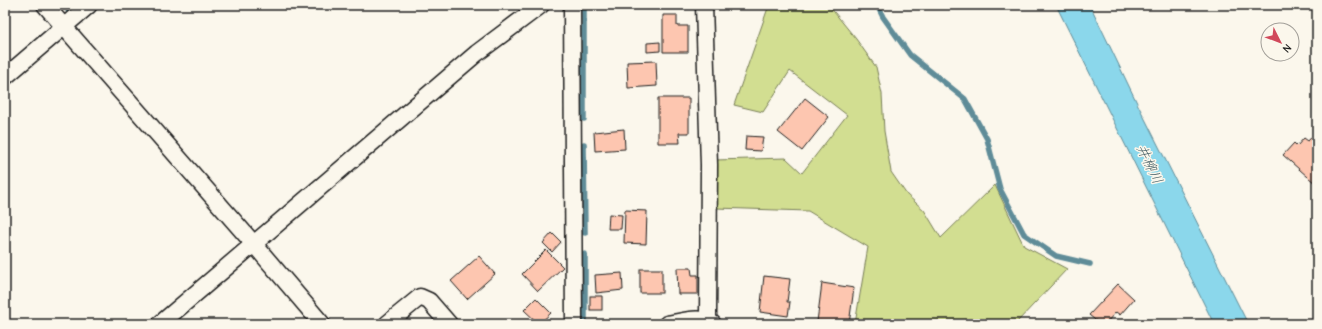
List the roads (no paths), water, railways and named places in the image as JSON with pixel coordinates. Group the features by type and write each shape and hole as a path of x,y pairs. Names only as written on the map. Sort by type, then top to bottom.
{"street":[{"path":"45,5 322,324"},
{"path":"5,77 89,5"},
{"path":"160,324 477,53 541,5"},
{"path":"572,5 574,324"},
{"path":"667,324 696,320 710,322 709,165 704,5"},
{"path":"387,324 420,297 429,301 449,324"}],"water":[{"name":"井柳川","path":"1056,5 1090,5 1138,105 1248,324 1214,324"}],"waterway":[{"path":"68,10 73,5"},
{"path":"877,5 883,17 910,55 965,99 987,139 1000,189 1024,234 1056,256 1090,264"},
{"path":"584,9 584,119"},
{"path":"584,144 585,233"},
{"path":"585,254 585,322"}]}
